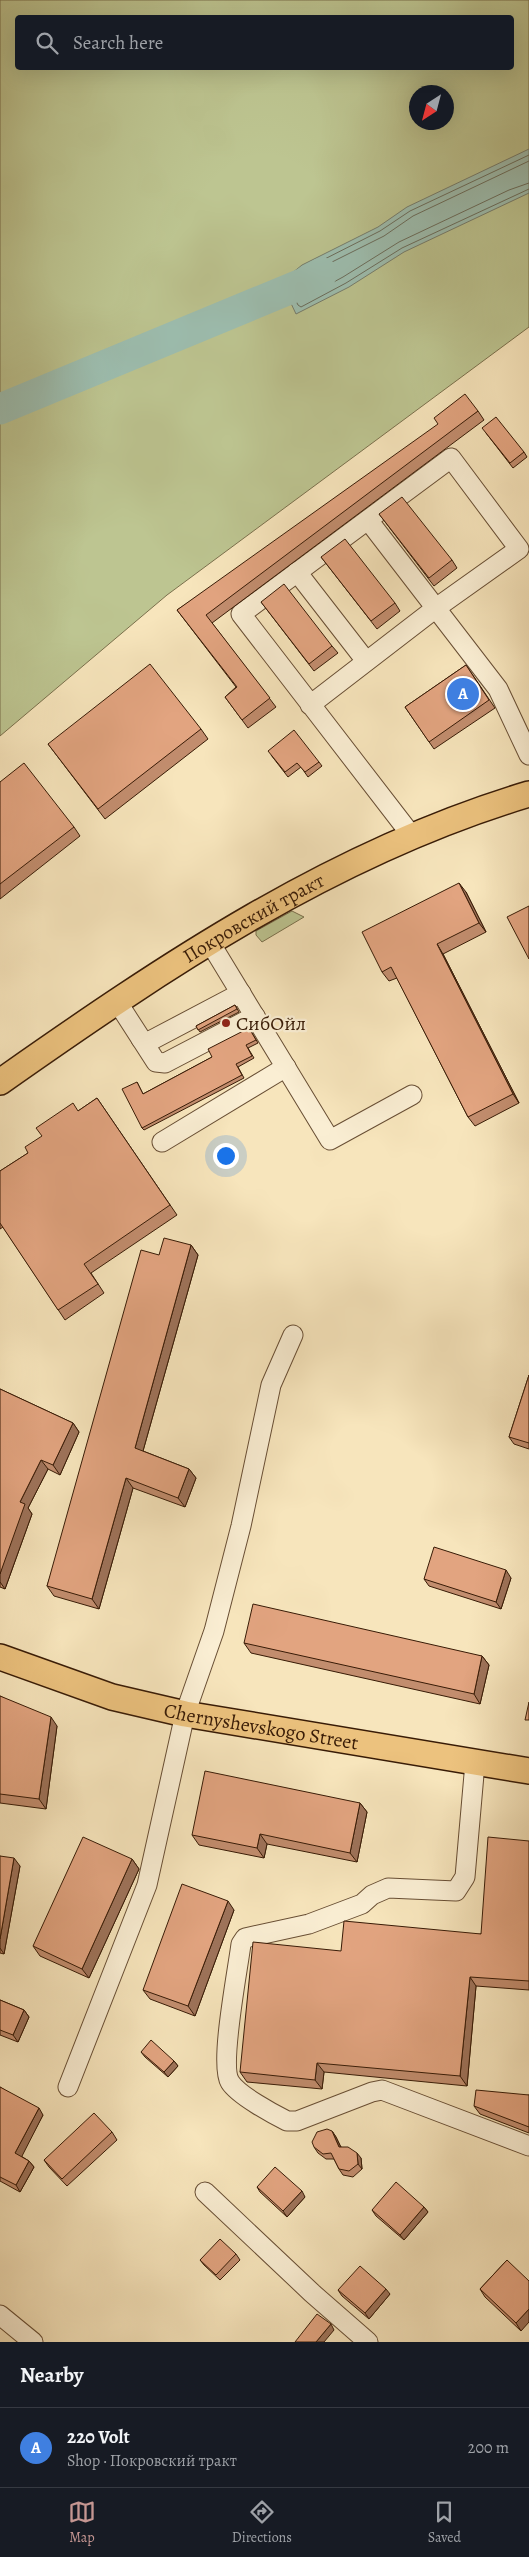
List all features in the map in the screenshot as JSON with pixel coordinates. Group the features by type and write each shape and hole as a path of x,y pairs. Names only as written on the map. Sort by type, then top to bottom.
{"main road":[{"name":"Покровский тракт","path":"0,1082 116,1000 209,941 285,897 390,845 529,794"},
{"name":"Chernyshevskogo Street","path":"0,1657 112,1697 185,1714 529,1771"}],"street":[{"path":"310,705 436,608 519,549 451,458 241,614 310,705 412,836"},
{"path":"368,520 498,689 529,756"},
{"path":"297,572 366,661"},
{"path":"209,941 330,1140 412,1095"},
{"path":"141,1039 148,1042 241,993"},
{"path":"116,1000 156,1062 165,1063 255,1016"},
{"path":"162,1142 286,1067"},
{"path":"68,2088 147,1885 185,1714 216,1622 241,1526 271,1386 293,1335"},
{"path":"475,1763 465,1878 456,1891 388,1888 372,1895 362,1904 309,1924 245,1938 241,1944 230,2018 227,2072 234,2088 288,2121 297,2121 372,2092 382,2090 529,2146"},
{"path":"205,2192 312,2293 368,2342"},
{"path":"0,2315 33,2342"}],"green space":[{"path":"0,0 529,0 529,327 167,595 0,736"},
{"path":"292,911 304,917 262,942 256,935 256,931"}],"water":[{"path":"529,149 529,193 404,252 349,287 296,314 281,282 302,265 378,227 407,207"}],"building":[{"path":"465,394 478,411 206,615 270,698 242,720 225,697 237,687 177,610 438,424 434,418"},
{"path":"496,417 524,452 510,463 482,428"},
{"path":"402,497 452,560 429,578 379,514"},
{"path":"345,539 395,603 371,621 321,557"},
{"path":"284,584 332,646 309,664 261,602"},
{"path":"150,664 201,729 98,809 48,744"},
{"path":"466,665 489,700 429,742 405,707"},
{"path":"294,730 319,762 305,772 297,763 285,772 268,751"},
{"path":"24,763 74,827 0,884 0,782"},
{"path":"459,883 479,923 437,944 513,1094 468,1117 391,967 382,972 362,932"},
{"path":"529,906 529,959 507,917"},
{"path":"235,1005 237,1009 198,1030 196,1026"},
{"path":"249,1028 256,1040 246,1045 252,1056 236,1064 242,1075 142,1128 122,1089 137,1082 143,1094 212,1057 208,1049"},
{"path":"97,1098 170,1205 84,1264 98,1284 58,1310 0,1223 0,1171 28,1153 25,1147 42,1136 36,1128 73,1103 78,1111"},
{"path":"164,1238 191,1245 135,1448 189,1469 178,1498 126,1478 92,1599 47,1586 141,1250 159,1255"},
{"path":"529,1375 529,1443 509,1437"},
{"path":"0,1389 73,1423 53,1465 41,1460 20,1502 25,1504 0,1574"},
{"path":"434,1547 506,1570 496,1602 424,1579"},
{"path":"253,1604 482,1656 474,1694 244,1643"},
{"path":"0,1696 51,1717 39,1799 0,1794"},
{"path":"529,1702 529,1720 525,1720"},
{"path":"205,1771 360,1803 350,1853 260,1834 257,1848 192,1835"},
{"path":"83,1837 132,1859 82,1969 33,1946"},
{"path":"488,1837 529,1841 529,1981 470,1977 460,2076 317,2063 315,2080 240,2072 253,1942 341,1951 344,1921 481,1934"},
{"path":"0,1856 14,1858 0,1939"},
{"path":"182,1884 228,1901 188,2006 143,1990"},
{"path":"0,2000 24,2010 13,2035 0,2030"},
{"path":"151,2040 174,2061 164,2072 141,2052"},
{"path":"0,2087 39,2108 15,2153 29,2161 16,2185 0,2177"},
{"path":"476,2090 529,2095 529,2127 474,2106"},
{"path":"94,2113 112,2132 62,2179 44,2160"},
{"path":"327,2129 332,2131 339,2147 348,2147 357,2153 358,2164 349,2171 339,2169 331,2153 323,2154 314,2147 312,2142 317,2132"},
{"path":"275,2167 302,2191 283,2211 257,2187"},
{"path":"396,2182 424,2207 400,2235 372,2210"},
{"path":"220,2239 236,2254 216,2275 200,2260"},
{"path":"507,2260 529,2281 529,2309 516,2323 480,2289"},
{"path":"360,2266 386,2289 365,2313 338,2290"},
{"path":"317,2314 331,2324 316,2342 295,2342"}],"waterway":[{"path":"0,409 304,283 322,273"}],"place":[{"name":"220 Volt","path":"463,694"},
{"name":"СибОйл","path":"226,1023"}]}
